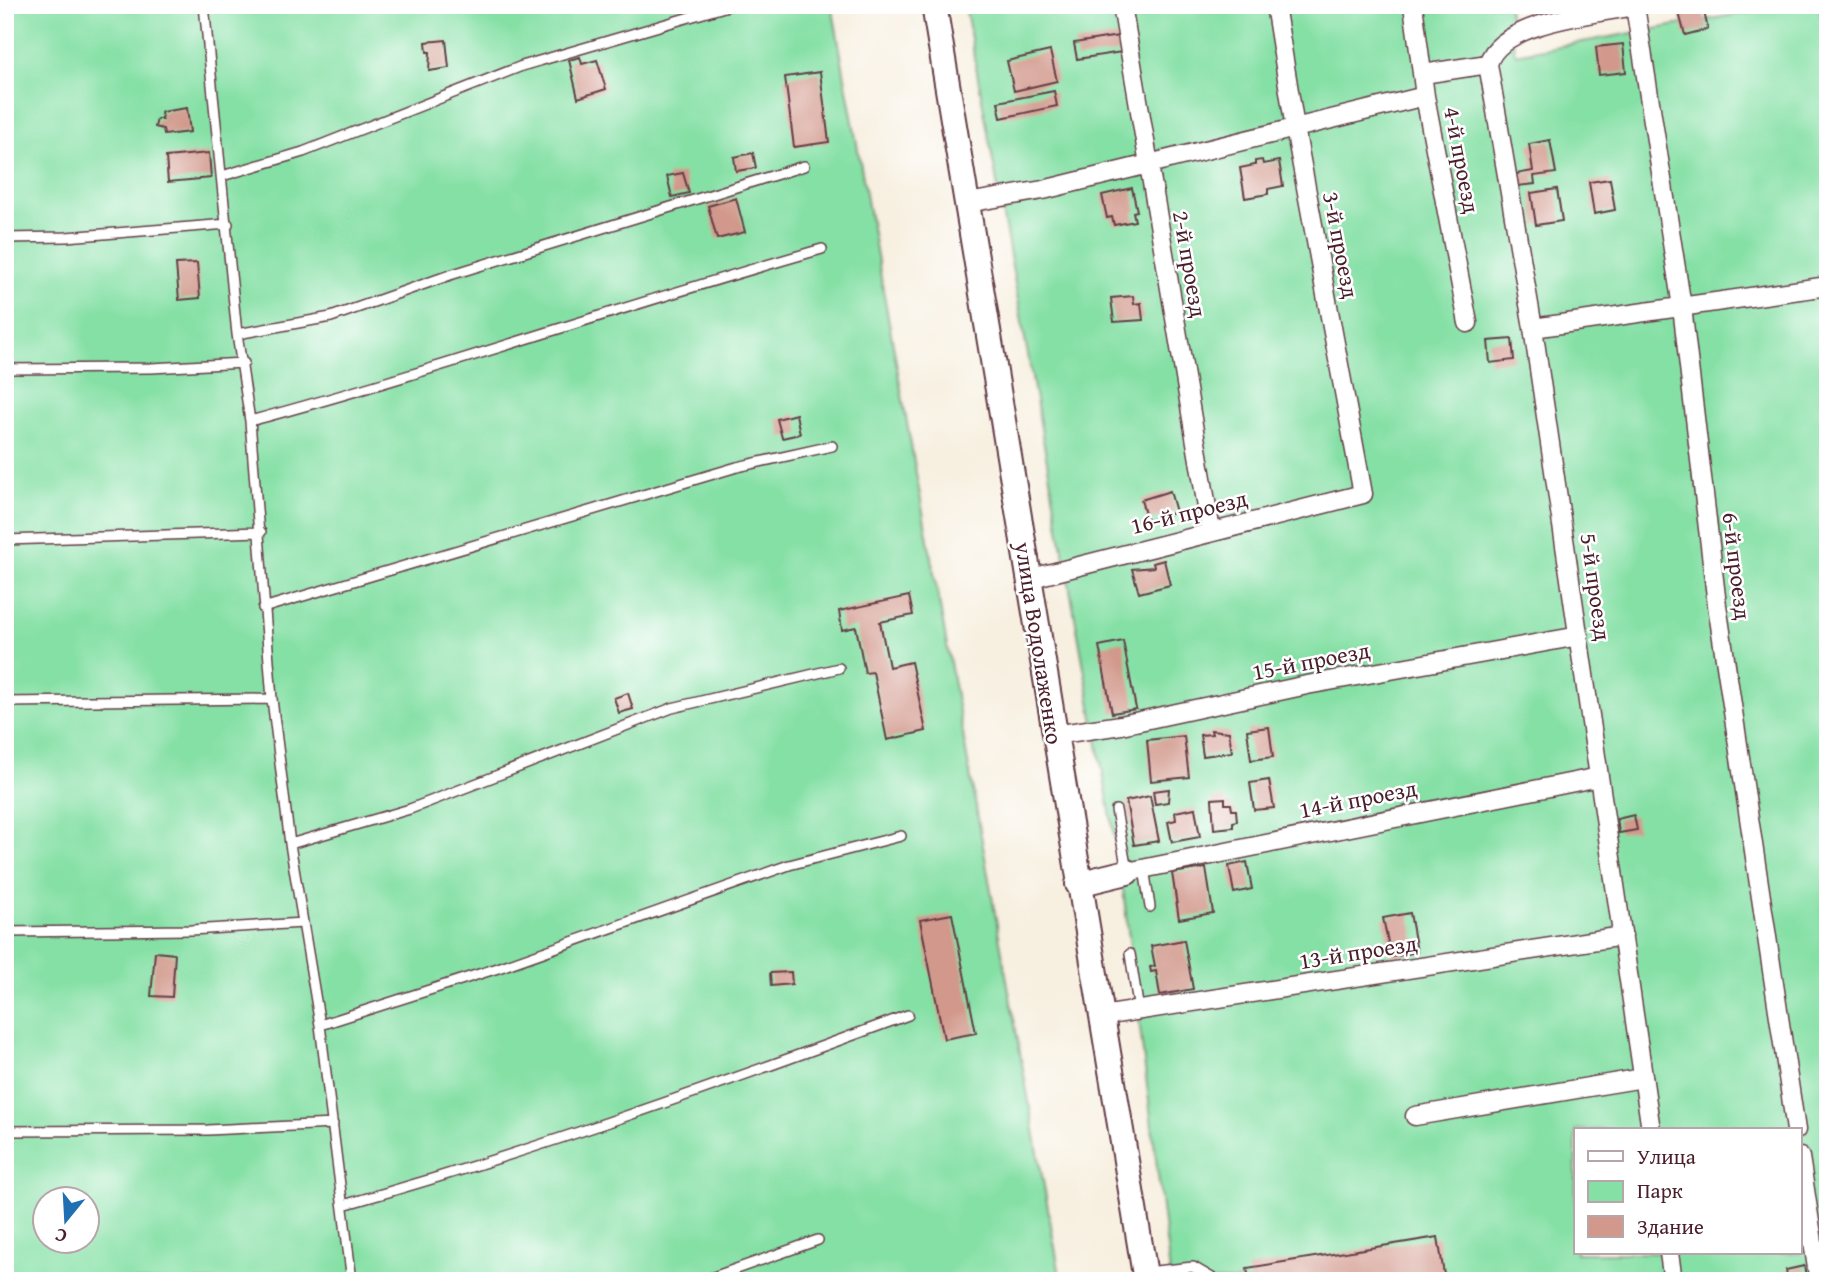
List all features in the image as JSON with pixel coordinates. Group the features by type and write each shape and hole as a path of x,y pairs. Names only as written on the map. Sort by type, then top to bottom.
{"main road":[{"name":"улица Водолаженко","path":"934,5 1145,1276"},
{"path":"1079,884 1135,869"}],"street":[{"name":"2-й проезд","path":"1122,5 1211,531"},
{"name":"3-й проезд","path":"1275,5 1295,128 1363,494"},
{"name":"4-й проезд","path":"1413,5 1425,96 1468,323"},
{"path":"1423,74 1490,59 1510,37 1538,25 1638,6"},
{"name":"6-й проезд","path":"1638,6 1682,307 1717,605 1796,1128"},
{"name":"5-й проезд","path":"1490,59 1533,328 1651,1128"},
{"path":"967,203 1043,190 1425,96"},
{"path":"1533,328 1828,286"},
{"name":"16-й проезд","path":"1028,579 1363,494"},
{"name":"15-й проезд","path":"1054,735 1121,725 1307,685 1578,636"},
{"name":"14-й проезд","path":"1135,869 1599,777"},
{"name":"13-й проезд","path":"1102,1017 1623,936"},
{"path":"1415,1116 1643,1077"},
{"path":"1801,1164 1819,1281"},
{"path":"1669,1254 1673,1281"}],"lane":[{"path":"204,5 237,334 244,363 261,532 262,608 272,699 290,844 320,1025 352,1281"},
{"path":"222,176 303,152 522,66 731,5"},
{"path":"237,334 331,317 450,275 804,166"},
{"path":"5,238 66,237 228,224"},
{"path":"250,421 455,364 661,295 822,249"},
{"path":"5,369 151,368 244,363"},
{"path":"262,608 737,467 832,446"},
{"path":"5,540 261,532"},
{"path":"290,844 410,809 672,708 839,668"},
{"path":"5,702 272,699"},
{"path":"1116,810 1150,907"},
{"path":"320,1025 498,968 789,865 901,836"},
{"path":"5,932 191,930 303,923"},
{"path":"1130,954 1139,1011"},
{"path":"343,1205 461,1172 621,1120 908,1015"},
{"path":"5,1132 208,1130 333,1124"},
{"path":"702,1281 818,1240"},
{"path":"1145,1276 1193,1267 1216,1281"}],"green space":[{"path":"5,5 832,5 1061,1281 5,1281"},
{"path":"965,5 1508,5 1515,54 1789,5 1818,5 1828,37 1828,1281 1171,1281 1121,873"}],"building":[{"path":"1703,8 1708,29 1685,35 1679,13"},
{"path":"1119,36 1122,52 1077,59 1074,43"},
{"path":"446,40 449,68 429,71 430,52 427,52 426,42"},
{"path":"1623,44 1626,72 1599,75 1596,47"},
{"path":"1050,51 1057,81 1014,91 1007,61"},
{"path":"580,57 582,64 597,60 606,89 578,98 569,60"},
{"path":"820,72 829,142 794,147 785,77"},
{"path":"1054,91 1057,106 1001,118 998,102"},
{"path":"187,108 190,132 164,135 163,129 155,127 157,119 162,119 161,112"},
{"path":"1550,140 1556,173 1534,176 1535,184 1518,186 1516,174 1533,171 1529,144"},
{"path":"209,153 211,178 168,182 166,157"},
{"path":"753,153 756,168 736,171 734,157"},
{"path":"1262,160 1263,164 1279,161 1283,186 1268,189 1268,194 1245,198 1240,168 1255,165 1255,161"},
{"path":"683,173 689,193 672,197 667,176"},
{"path":"1610,179 1615,210 1594,214 1589,182"},
{"path":"1132,188 1137,211 1133,212 1135,221 1114,225 1112,217 1107,218 1102,195"},
{"path":"1557,189 1562,221 1536,225 1531,193"},
{"path":"736,198 745,232 717,239 708,206"},
{"path":"197,263 200,298 179,300 176,264"},
{"path":"1133,296 1134,304 1141,303 1143,320 1114,322 1111,298"},
{"path":"1512,339 1514,360 1490,363 1488,341"},
{"path":"796,414 800,434 782,438 777,419"},
{"path":"1170,491 1176,512 1147,521 1141,500"},
{"path":"1164,560 1170,585 1139,593 1132,569 1154,567 1153,563"},
{"path":"909,596 913,615 880,622 889,667 911,662 926,731 887,740 873,672 865,673 856,627 842,630 839,611"},
{"path":"1123,641 1136,709 1112,713 1099,646"},
{"path":"628,693 633,709 619,713 614,698"},
{"path":"1269,727 1273,757 1251,760 1247,730"},
{"path":"1211,730 1229,732 1232,752 1203,756 1200,735 1212,734"},
{"path":"1184,736 1189,777 1151,781 1147,740"},
{"path":"1269,780 1274,808 1254,810 1250,783"},
{"path":"1169,789 1168,802 1155,804 1153,791"},
{"path":"1150,796 1159,841 1134,845 1126,801"},
{"path":"1225,798 1225,804 1231,804 1232,810 1236,810 1237,821 1233,822 1233,827 1214,829 1212,799"},
{"path":"1195,808 1200,837 1172,842 1168,822 1176,820 1175,812"},
{"path":"1634,815 1637,830 1619,833 1617,819"},
{"path":"1247,862 1252,889 1234,893 1229,866"},
{"path":"1206,868 1213,913 1179,919 1172,873"},
{"path":"1410,913 1417,952 1391,957 1383,918"},
{"path":"952,914 976,1033 944,1039 920,920"},
{"path":"1184,940 1193,989 1160,995 1156,971 1151,972 1150,967 1155,966 1151,946"},
{"path":"155,952 175,954 172,997 151,996"},
{"path":"791,972 792,984 771,986 770,973"},
{"path":"1438,1237 1445,1281 1249,1281 1247,1268"},
{"path":"1804,1266 1807,1281 1788,1281 1786,1270"}]}
